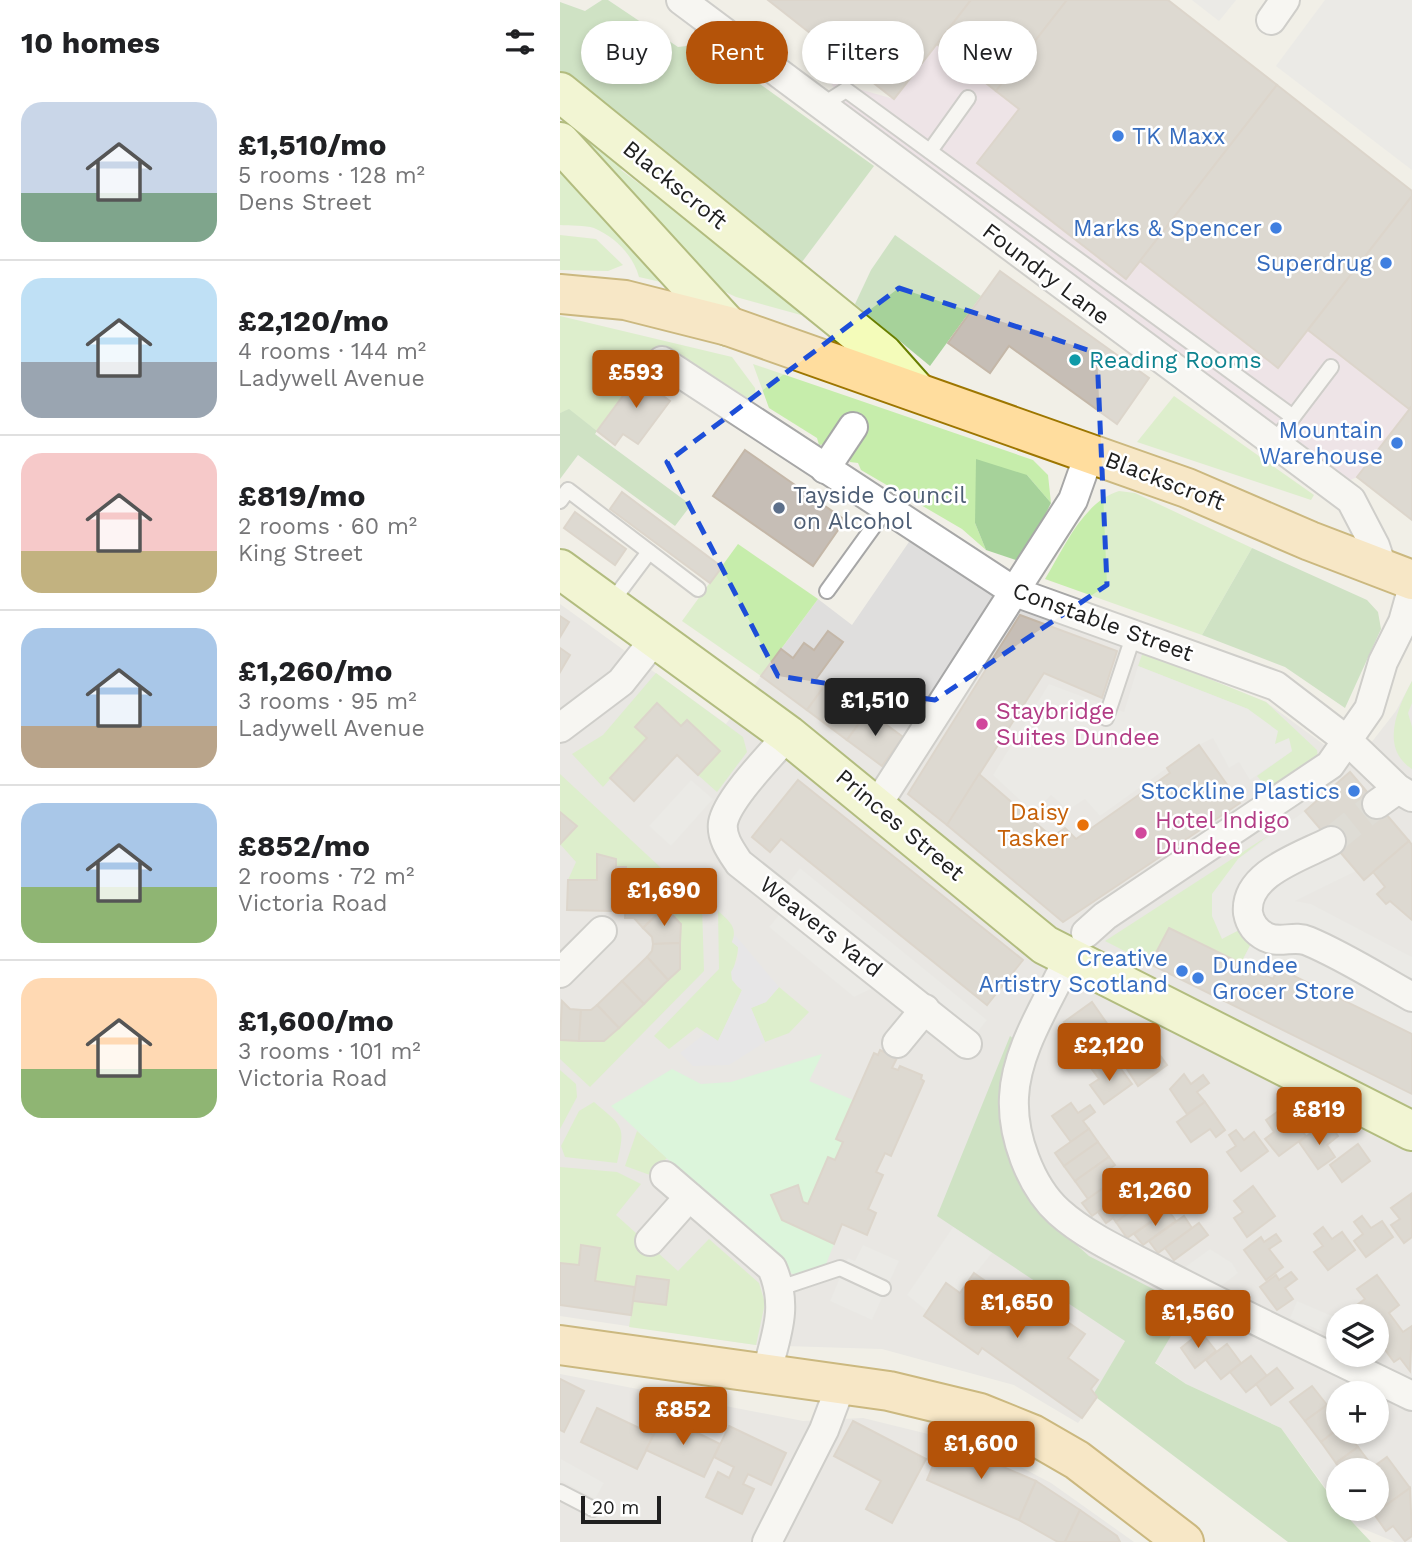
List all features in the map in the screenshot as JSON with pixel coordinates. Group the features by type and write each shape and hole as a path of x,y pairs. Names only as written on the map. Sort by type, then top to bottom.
{"main road":[{"path":"560,294 625,300 728,326"},
{"name":"Blackscroft","path":"728,326 1187,488 1402,580"},
{"path":"560,1345 939,1401 1003,1422 1077,1460 1149,1530 1184,1542"}],"street":[{"name":"Foundry Lane","path":"686,2 820,106 1350,500 1375,546 1402,580"},
{"name":"Blackscroft","path":"560,92 883,354 915,390"},
{"name":"Blackscroft","path":"560,142 728,326"},
{"name":"Constable Street","path":"662,361 1016,592 1276,686 1349,743 1396,797"},
{"path":"825,468 853,426"},
{"path":"877,805 1073,500 1090,452"},
{"name":"Princes Street","path":"560,569 788,735 877,805 1028,932 1077,946 1412,1131"},
{"path":"1402,580 1403,622 1383,662 1369,709 1349,743 1330,765 1314,777 1105,916 1077,946 1021,1060 1014,1096 1018,1136 1034,1178 1058,1212 1097,1239 1200,1293 1404,1392"},
{"path":"560,728 621,682 655,639"},
{"name":"Weavers Yard","path":"788,735 729,808 723,824 726,843 739,863 967,1044"},
{"path":"1331,841 1266,875 1253,887 1247,902 1249,920 1257,932 1268,938 1305,939 1412,997"},
{"path":"565,959 602,932"},
{"path":"897,1043 925,1009"},
{"path":"665,1176 772,1268 780,1288 782,1311 766,1375"},
{"path":"650,1241 689,1198"},
{"path":"767,1542 824,1430 841,1385"}],"lane":[{"path":"820,106 846,90 1293,417"},
{"path":"930,151 968,98"},
{"path":"950,203 968,179"},
{"path":"1274,442 1331,367"},
{"path":"564,496 649,552 698,589"},
{"path":"827,591 887,508"},
{"path":"609,605 649,552"},
{"path":"1106,718 1134,634"},
{"path":"780,1288 840,1268 883,1288"},
{"path":"560,1492 593,1509"}],"highlighted area":[{"path":"899,288 1097,353 1107,585 935,700 778,676 667,462"}],"shaded area":[{"path":"1192,0 1236,0 1219,21"},
{"path":"1325,0 1412,0 1412,170 1276,66"},
{"path":"937,44 938,84 987,84 1019,109 978,163 1125,279 1140,261 1277,368 1308,330 1409,409 1357,477 1346,482 845,109 832,84 841,84 894,99 906,84 924,84 924,61"},
{"path":"911,539 1005,597 1266,702 1353,766 1396,711 1412,681 1412,1542 1395,1542 1350,1521 1389,1521 1389,1458 1326,1458 1326,1489 1281,1428 1186,1384 1125,1341 1094,1395 1097,1397 1078,1423 1014,1385 882,1349 756,1345 560,1316 560,604 726,724 818,599 852,625"},
{"path":"1138,666 1248,709 1278,731 1275,744 1289,738 1292,751 1250,780 1239,762 1229,768 1213,738 1199,745 1100,816 1085,799 1068,810 1051,795 1034,813 993,775 1049,684 1124,712"},
{"path":"691,780 713,799 671,846 649,826"},
{"path":"1305,811 1356,871 1295,901 1311,904 1412,957 1412,1034 1278,968 1273,979 1241,963 1251,944 1239,930 1222,939 1212,916 1212,894 1238,859"},
{"path":"800,868 987,1020 973,1038 786,886"},
{"path":"783,910 877,986 854,997 769,927"},
{"path":"735,935 779,987 766,1002 751,1008 765,1042 729,1065 693,1066 680,1053 706,1033 718,1041 742,990 732,980 731,972 738,960 738,947 732,942"},
{"path":"953,1227 992,1253 960,1293 946,1284 927,1311 907,1295"},
{"path":"863,1245 899,1261 872,1320 830,1301 848,1258 855,1261"},
{"path":"1210,1249 1232,1263 1238,1273 1220,1287 1181,1270"},
{"path":"1297,1301 1326,1313 1326,1333 1290,1318"},
{"path":"560,1374 803,1421 863,1418 928,1434 1004,1458 1051,1483 1134,1542 560,1542"},
{"path":"561,1459 604,1483 595,1499 560,1480"}],"green space":[{"path":"602,0 608,0 639,21 581,21 581,84 672,84 672,43 678,47 686,46 686,84 760,84 874,166 802,262 560,73 560,2 585,11"},
{"path":"579,130 624,166 621,170 806,310 801,315 736,297 717,288 575,135"},
{"path":"560,156 674,285 639,277 628,254 602,232 590,227 560,225"},
{"path":"560,235 596,239 623,265 608,271 560,270"},
{"path":"895,235 981,296 930,366 855,304 871,270"},
{"path":"560,316 732,357 755,388 756,396 747,408 665,355 653,372 644,366 597,431 569,410 560,413"},
{"path":"753,364 1033,460 1048,475 1051,503 1027,475 975,523 986,550 962,529 861,470 858,463 850,462 851,450 827,444 819,445 817,438 769,408"},
{"path":"1174,396 1314,495 1311,500 1137,442"},
{"path":"569,409 597,431 595,434 691,505 675,526 578,455 560,479 560,413"},
{"path":"976,459 1027,475 1051,503 1022,562 986,550 975,523"},
{"path":"1119,491 1135,493 1252,548 1202,635 1045,579 1067,540 1085,516 1095,505"},
{"path":"738,544 818,599 761,676 682,621"},
{"path":"1252,548 1367,600 1378,612 1381,629 1345,708 1285,667 1202,635"},
{"path":"1143,652 1266,702 1317,750 1318,758 1271,792 1257,776 1292,751 1274,745 1248,709 1138,666"},
{"path":"656,673 743,737 747,752 717,792 698,775 719,751 687,720 681,726 657,703 635,727 647,738 603,787 572,754 603,735"},
{"path":"1412,681 1412,703 1408,713 1412,727 1412,769 1396,750 1394,727 1401,703"},
{"path":"560,774 702,906 704,971 590,1087 560,1059 560,1040 605,1041 680,969 681,924 648,890 626,889 626,868 616,867 615,859 598,854 597,880 568,880 576,862 560,844 577,826 560,812"},
{"path":"1269,835 1238,859 1222,938 1239,930 1251,944 1241,963 1170,928 1150,964 1105,941"},
{"path":"718,911 733,928 732,942 738,947 733,976 742,990 718,1041 697,1027 669,1049 654,1036 719,969"},
{"path":"779,987 809,1012 789,1033 765,1042 751,1008 766,1002"},
{"path":"1010,1036 1018,1042 1006,1072 1060,1230 1089,1256 1188,1307 1155,1363 1186,1384 1281,1428 1326,1490 1326,1521 1351,1521 1371,1542 1288,1542 1093,1395 1125,1341 937,1216"},
{"path":"822,1054 809,1081 853,1100 836,1139 843,1142 835,1160 828,1157 808,1204 803,1202 797,1185 771,1195 782,1220 834,1244 826,1264 795,1275 787,1271 611,1106 672,1069 701,1084 731,1082"},
{"path":"560,1070 576,1084 577,1097 560,1129"},
{"path":"594,1102 620,1128 621,1141 617,1163 565,1157 561,1146 579,1111"},
{"path":"637,1131 667,1158 650,1175 625,1166"},
{"path":"560,1167 617,1172 641,1184 616,1215 678,1271 709,1239 759,1283 765,1303 756,1345 629,1327 633,1301 665,1305 668,1280 637,1276 635,1287 595,1281 599,1248 581,1246 579,1265 560,1263"}],"building":[{"path":"768,0 971,0 955,21 938,21 938,42 924,60 924,21 802,21 802,27"},
{"path":"971,0 1067,0 1037,38 1037,21 955,21"},
{"name":"TK Maxx","path":"1067,0 1168,0 1277,85 1126,279 977,163 1019,109 996,91 1001,84 1037,84 1037,38"},
{"path":"875,84 906,84 894,99"},
{"path":"987,84 1001,84 996,91"},
{"name":"Marks & Spencer","path":"1277,85 1412,191 1412,196 1278,368 1140,261"},
{"name":"Superdrug","path":"1412,196 1412,406 1409,409 1308,330"},
{"name":"Reading Rooms","path":"1000,271 1149,378 1117,424 1009,346 990,373 948,343"},
{"path":"645,366 663,379 655,390 670,401 638,444 623,434 615,445 597,431"},
{"name":"Mountain Warehouse","path":"1412,406 1412,520 1357,477"},
{"name":"Tayside Council on Alcohol","path":"745,450 845,520 813,566 713,496"},
{"path":"622,492 722,567 710,583 610,509"},
{"path":"575,512 626,549 615,565 564,528"},
{"name":"Staybridge Suites Dundee","path":"1020,615 1117,651 1102,698 1044,673 947,825 908,794"},
{"path":"560,616 569,622 560,637"},
{"path":"828,631 843,642 816,679 825,685 807,710 761,676 781,649 793,658 804,643 814,650"},
{"path":"560,648 570,655 560,672"},
{"path":"825,685 837,695 840,691 854,701 851,705 865,715 847,740 807,710"},
{"path":"657,703 681,726 687,720 720,751 698,775 677,755 634,801 610,778 647,738 635,727"},
{"path":"868,711 903,737 882,766 847,740"},
{"name":"Hotel Indigo Dundee","path":"1199,745 1240,803 1063,922 947,825 979,774 1052,837 1065,828 1076,839 1170,773 1167,768"},
{"path":"1350,772 1409,841 1364,880 1305,811"},
{"path":"798,780 1023,960 987,1005 781,839 770,852 752,837"},
{"path":"560,812 577,826 560,844"},
{"path":"1409,841 1412,845 1412,920 1390,901 1386,904 1377,894 1385,887 1373,872"},
{"path":"597,854 616,859 616,867 626,867 625,900 611,899 611,911 567,910 568,880 597,880"},
{"path":"626,889 648,890 665,907 643,928 634,918 625,918"},
{"path":"665,907 681,924 680,943 653,944 652,937 643,928"},
{"path":"1169,928 1273,979 1278,968 1412,1034 1412,1094 1150,964"},
{"path":"680,943 680,969 668,980 647,957 653,944"},
{"path":"647,957 668,980 644,1004 622,981"},
{"path":"622,981 644,1004 619,1028 597,1005"},
{"path":"562,1001 570,1009 581,1010 579,1041 560,1040"},
{"path":"1092,1002 1113,1032 1096,1044 1088,1032 1076,1041 1064,1022"},
{"path":"597,1005 619,1028 604,1041 579,1041 581,1010 591,1010"},
{"path":"1148,1039 1167,1065 1138,1086 1127,1069 1136,1063 1129,1052"},
{"path":"880,1050 897,1058 892,1068 898,1070 900,1066 922,1075 921,1079 924,1081 891,1156 885,1153 876,1172 883,1175 868,1209 876,1213 867,1235 842,1224 834,1244 782,1220 771,1195 798,1185 803,1202 808,1204 828,1157 835,1160 843,1142 836,1139 874,1053 878,1055"},
{"path":"1099,1063 1107,1073 1118,1065 1132,1084 1104,1104 1090,1085 1099,1079 1091,1068"},
{"path":"1184,1074 1191,1084 1203,1075 1209,1083 1197,1092 1205,1102 1187,1114 1170,1089"},
{"path":"1205,1102 1225,1130 1216,1137 1210,1129 1191,1142 1177,1122"},
{"path":"1071,1103 1078,1113 1090,1105 1095,1112 1083,1121 1089,1129 1071,1142 1052,1116"},
{"path":"1284,1107 1306,1136 1279,1156 1265,1139 1274,1132 1266,1120"},
{"path":"1332,1127 1338,1136 1327,1145 1335,1157 1318,1169 1299,1142 1316,1129 1320,1136"},
{"path":"1089,1129 1098,1142 1064,1166 1055,1153"},
{"path":"1236,1130 1244,1140 1254,1132 1268,1151 1241,1171 1227,1152 1236,1146 1229,1135"},
{"path":"1098,1142 1109,1157 1075,1181 1064,1166"},
{"path":"1358,1144 1370,1161 1342,1182 1330,1165"},
{"path":"1109,1157 1115,1165 1109,1169 1116,1179 1088,1199 1075,1181"},
{"path":"1116,1179 1126,1192 1092,1216 1082,1203"},
{"path":"1253,1186 1275,1216 1247,1237 1234,1218 1243,1212 1234,1201"},
{"path":"1133,1187 1144,1202 1116,1222 1113,1218 1106,1223 1098,1212"},
{"path":"1411,1194 1412,1237 1404,1243 1391,1225 1400,1219 1391,1208"},
{"path":"1144,1202 1147,1207 1154,1202 1162,1214 1127,1238 1116,1222"},
{"path":"1168,1210 1176,1221 1143,1245 1134,1234"},
{"path":"1184,1216 1192,1228 1158,1253 1149,1241"},
{"path":"1362,1216 1371,1228 1382,1221 1393,1237 1366,1257 1354,1241 1363,1234 1354,1222"},
{"path":"1199,1223 1208,1235 1174,1260 1165,1248"},
{"path":"1323,1227 1332,1239 1342,1232 1355,1250 1328,1270 1314,1252 1323,1246 1314,1234"},
{"path":"1276,1234 1281,1241 1269,1249 1283,1267 1266,1280 1244,1250 1261,1237 1264,1242"},
{"path":"581,1245 600,1248 595,1281 635,1287 631,1315 560,1305 560,1263 579,1265"},
{"path":"1291,1272 1297,1279 1285,1288 1293,1299 1277,1310 1260,1287 1276,1275 1279,1280"},
{"path":"974,1273 1031,1313 1034,1308 1051,1320 1056,1314 1085,1334 1068,1358 1098,1380 1091,1389 1097,1397 1082,1418 982,1348 978,1354 924,1316 946,1283 960,1293"},
{"path":"1377,1275 1399,1305 1389,1313 1389,1304 1358,1304 1365,1299 1357,1289"},
{"path":"637,1276 669,1280 666,1305 633,1301"},
{"path":"1389,1313 1403,1332 1412,1326 1410,1371 1400,1358 1394,1362 1389,1355"},
{"path":"1201,1332 1216,1351 1195,1368 1181,1348"},
{"path":"1227,1344 1241,1363 1221,1379 1206,1360"},
{"path":"1251,1356 1267,1376 1246,1392 1230,1372"},
{"path":"1277,1368 1293,1388 1271,1405 1256,1384"},
{"path":"560,1379 584,1391 564,1432 560,1430"},
{"path":"1312,1386 1326,1406 1305,1421 1290,1402"},
{"path":"1326,1406 1326,1438 1321,1442 1305,1421"},
{"path":"597,1408 654,1435 637,1469 581,1442"},
{"path":"663,1416 720,1444 704,1477 646,1450"},
{"path":"853,1421 926,1459 892,1523 866,1509 881,1481 834,1456"},
{"path":"729,1426 786,1453 771,1485 748,1474 743,1484 754,1489 742,1514 706,1497 718,1472 729,1478 734,1467 714,1457"},
{"path":"1326,1438 1326,1444 1356,1444 1358,1447 1343,1458 1332,1458 1321,1442"},
{"path":"943,1441 1036,1481 1019,1520 927,1480"},
{"path":"1358,1447 1366,1458 1343,1458"},
{"path":"1389,1460 1410,1488 1389,1503"},
{"path":"1036,1481 1080,1510 1065,1542 1058,1542 1019,1520"},
{"path":"1410,1488 1412,1536 1405,1541 1393,1526 1386,1531 1379,1521 1389,1521 1389,1503"},
{"path":"1080,1510 1117,1536 1120,1542 1065,1542"}],"tunnel":[{"path":"1331,841 1377,804"}],"place":[{"name":"TK Maxx","path":"1118,136"},
{"name":"Marks & Spencer","path":"1276,228"},
{"name":"Superdrug","path":"1386,263"},
{"name":"Reading Rooms","path":"1075,360"},
{"name":"Mountain Warehouse","path":"1397,443"},
{"name":"Tayside Council on Alcohol","path":"779,508"},
{"name":"Staybridge Suites Dundee","path":"982,724"},
{"name":"Stockline Plastics","path":"1354,791"},
{"name":"Daisy Tasker","path":"1083,825"},
{"name":"Hotel Indigo Dundee","path":"1141,833"},
{"name":"Creative Artistry Scotland","path":"1182,971"},
{"name":"Dundee Grocer Store","path":"1198,978"}]}
